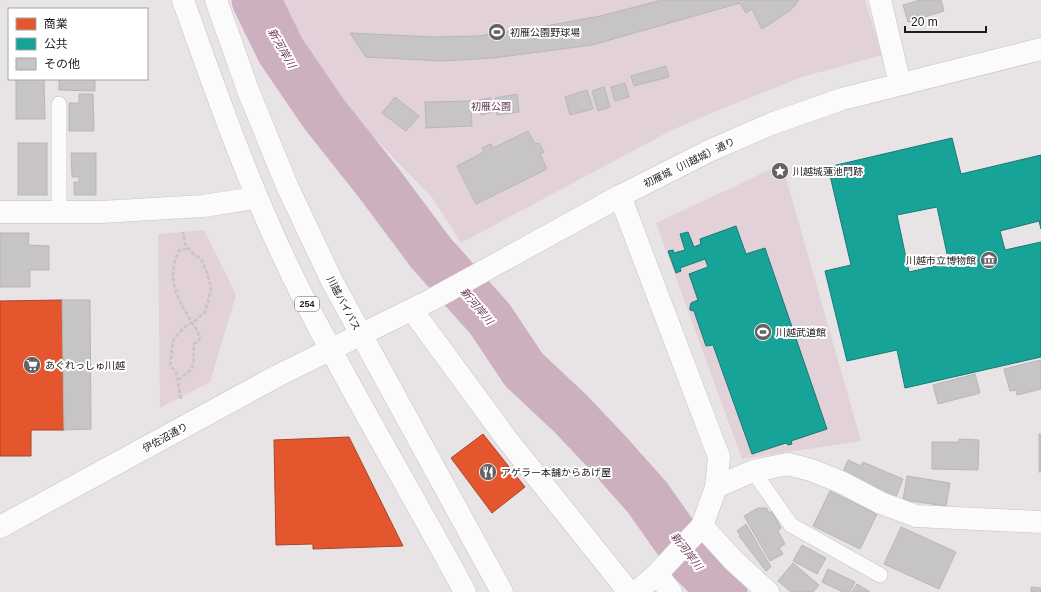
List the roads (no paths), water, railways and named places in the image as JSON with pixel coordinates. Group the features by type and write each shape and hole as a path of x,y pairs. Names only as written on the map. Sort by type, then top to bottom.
{"main road":[{"name":"254","path":"183,0 220,104 256,198 302,296 358,402 465,592"},
{"name":"川越バイパス","path":"216,0 250,93 288,188 332,280 360,334 502,592"},
{"path":"880,0 900,84"},
{"name":"初雁城（川越城）通り","path":"360,334 431,300 620,196 709,151 771,124 842,99 1041,48"},
{"path":"620,196 719,457 716,487 702,526 657,574 636,592"},
{"path":"0,212 101,212 203,206 256,198"},
{"path":"412,310 506,438 629,592"},
{"name":"伊佐沼通り","path":"0,527 277,376 360,334"},
{"path":"716,487 753,471 788,464 811,470 841,482 881,502 916,516 1041,522"},
{"path":"702,526 734,561 768,592"},
{"path":"657,574 671,592"}],"lane":[{"path":"59,104 59,212"},
{"path":"753,471 790,525 880,575"}],"waterway":[{"name":"新河岸川","path":"256,0 281,51 324,114 378,182 431,253 490,319 524,370 570,413 606,451 647,497 693,562 723,592"}],"place":[{"name":"初雁公園野球場","path":"497,32"},
{"name":"川越城蓮池門跡","path":"780,171"},
{"name":"川越市立博物館","path":"989,260"},
{"name":"川越武道館","path":"763,332"},
{"name":"あぐれっしゅ川越","path":"32,365"},
{"name":"アゲラー本舗からあげ屋","path":"488,472"}],"park label":[{"name":"初雁公園","path":"491,106"}]}
